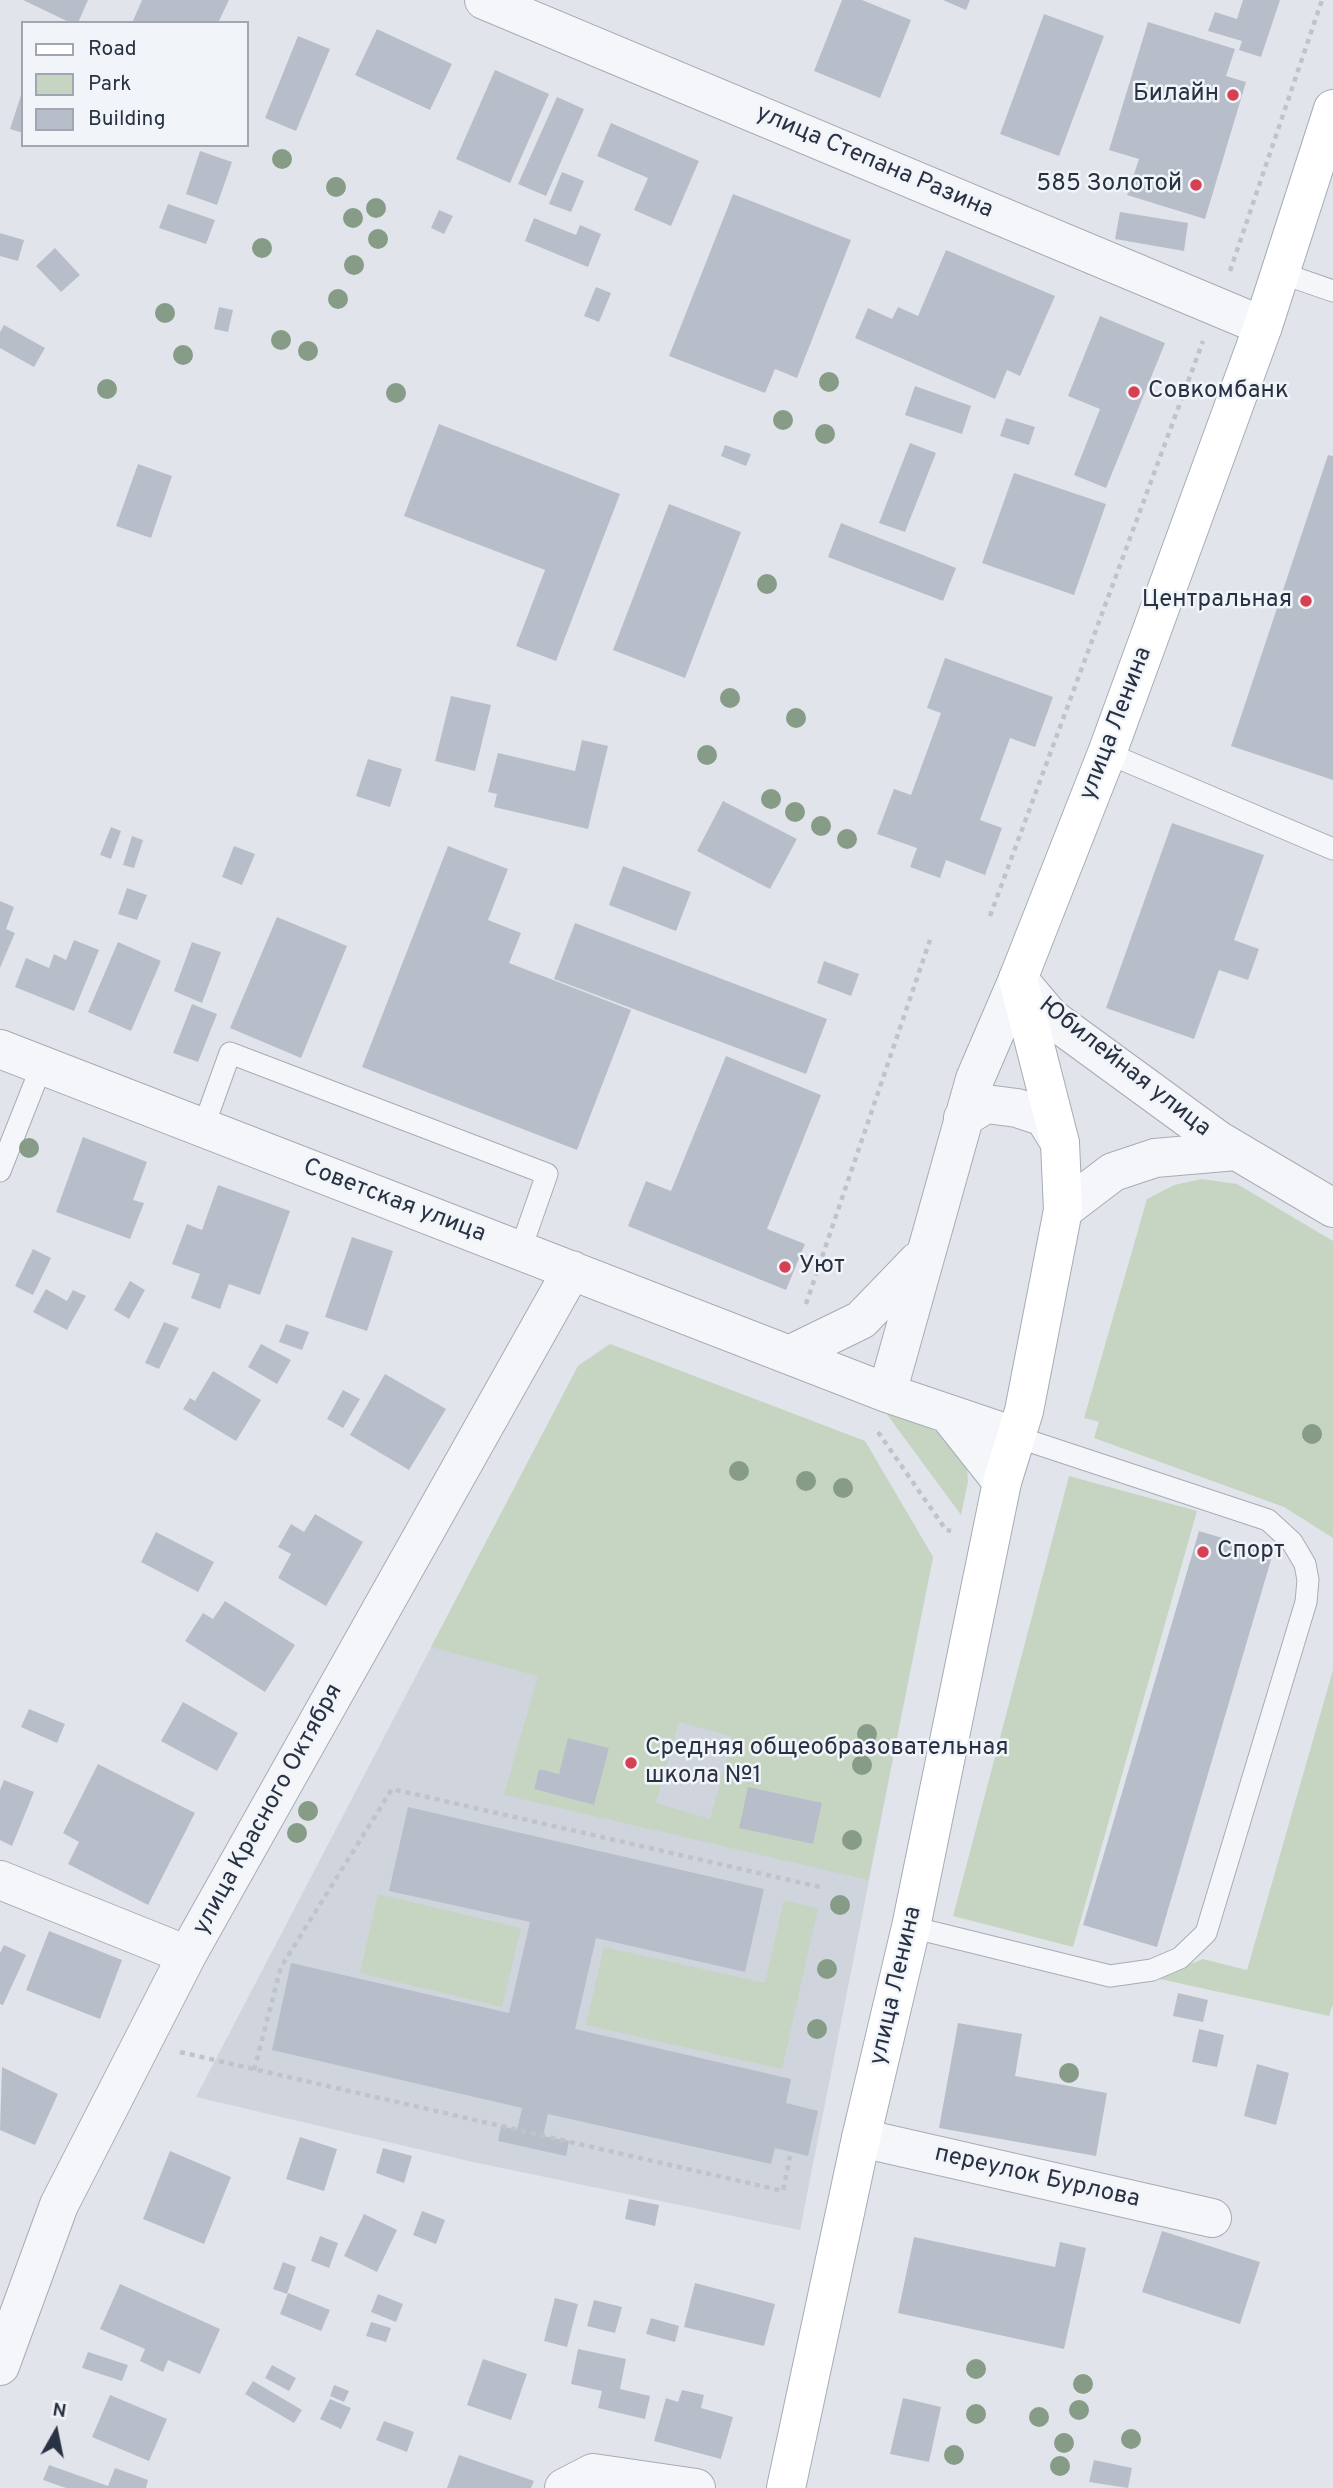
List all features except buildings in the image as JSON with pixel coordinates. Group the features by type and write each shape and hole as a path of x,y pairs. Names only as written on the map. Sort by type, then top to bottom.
{"main road":[{"name":"улица Ленина","path":"786,2488 861,2138 911,1927 989,1541 1002,1482 1017,1437 1063,1210 1060,1143 1018,979 1107,753 1263,326 1333,109"}],"street":[{"name":"улица Степана Разина","path":"484,0 1263,326"},
{"path":"879,1407 963,1118 980,1066 1018,979"},
{"name":"Юбилейная улица","path":"1018,979 1051,1018 1236,1151 1333,1208"},
{"name":"Советская улица","path":"0,1049 789,1355 879,1407 949,1415 1017,1437"},
{"path":"963,1118 986,1104 1017,1108 1044,1117 1060,1143"},
{"name":"Юбилейная улица","path":"1063,1210 1113,1172 1155,1158 1236,1151"},
{"path":"789,1355 861,1320 923,1256"},
{"name":"улица Красного Октября","path":"2,2350 59,2206 187,1955 572,1270"},
{"path":"949,1415 1002,1482"},
{"path":"0,1880 187,1955"},
{"name":"переулок Бурлова","path":"861,2138 1212,2218"},
{"path":"564,2488 593,2473 696,2488"}],"lane":[{"path":"1281,273 1333,291"},
{"path":"1107,753 1333,849"},
{"path":"202,1128 230,1053 547,1174 520,1251"},
{"path":"0,1171 42,1066"},
{"path":"911,1927 1110,1976 1152,1970 1180,1958 1206,1933 1306,1602 1308,1580 1305,1564 1292,1542 1268,1520 1017,1437"}],"path":[{"path":"990,916 1216,307 1322,0"},
{"path":"789,1355 930,940"},
{"path":"879,1407 946,1530 989,1541"},
{"path":"254,2070 281,1967 392,1789 824,1888"},
{"path":"142,2043 783,2191 790,2156"}],"shaded area":[{"name":"Средняя общеобразовательная школа №1","path":"610,1344 865,1441 933,1557 800,2230 473,2162 196,2097 578,1366"}],"green space":[{"path":"1202,1179 1237,1184 1333,1241 1333,1538 1284,1507 1094,1438 1099,1422 1084,1418 1147,1199 1174,1185"},
{"path":"610,1344 865,1441 933,1557 868,1880 504,1795 538,1676 431,1647 578,1366","holes":["679,1722 733,1737 710,1819 656,1803","568,1738 609,1749 594,1805 534,1789 539,1769 559,1774","822,1804 812,1844 739,1827"]},
{"path":"880,1405 946,1436 967,1463 968,1482 961,1515"},
{"path":"1069,1476 1197,1511 1073,1947 953,1916"},
{"path":"1333,1670 1333,2004 1329,2016 1155,1978 1203,1959 1247,1970"},
{"path":"378,1894 521,1928 502,2007 360,1973"},
{"path":"784,1900 818,1908 782,2069 586,2025 604,1947 765,1983"}],"place":[{"name":"Билайн","path":"1233,95"},
{"name":"585 Золотой","path":"1196,185"},
{"name":"Совкомбанк","path":"1134,392"},
{"name":"Центральная","path":"1306,601"},
{"name":"Уют","path":"785,1267"},
{"name":"Спорт","path":"1203,1552"},
{"name":"Средняя общеобразовательная школа №1","path":"631,1763"}]}
